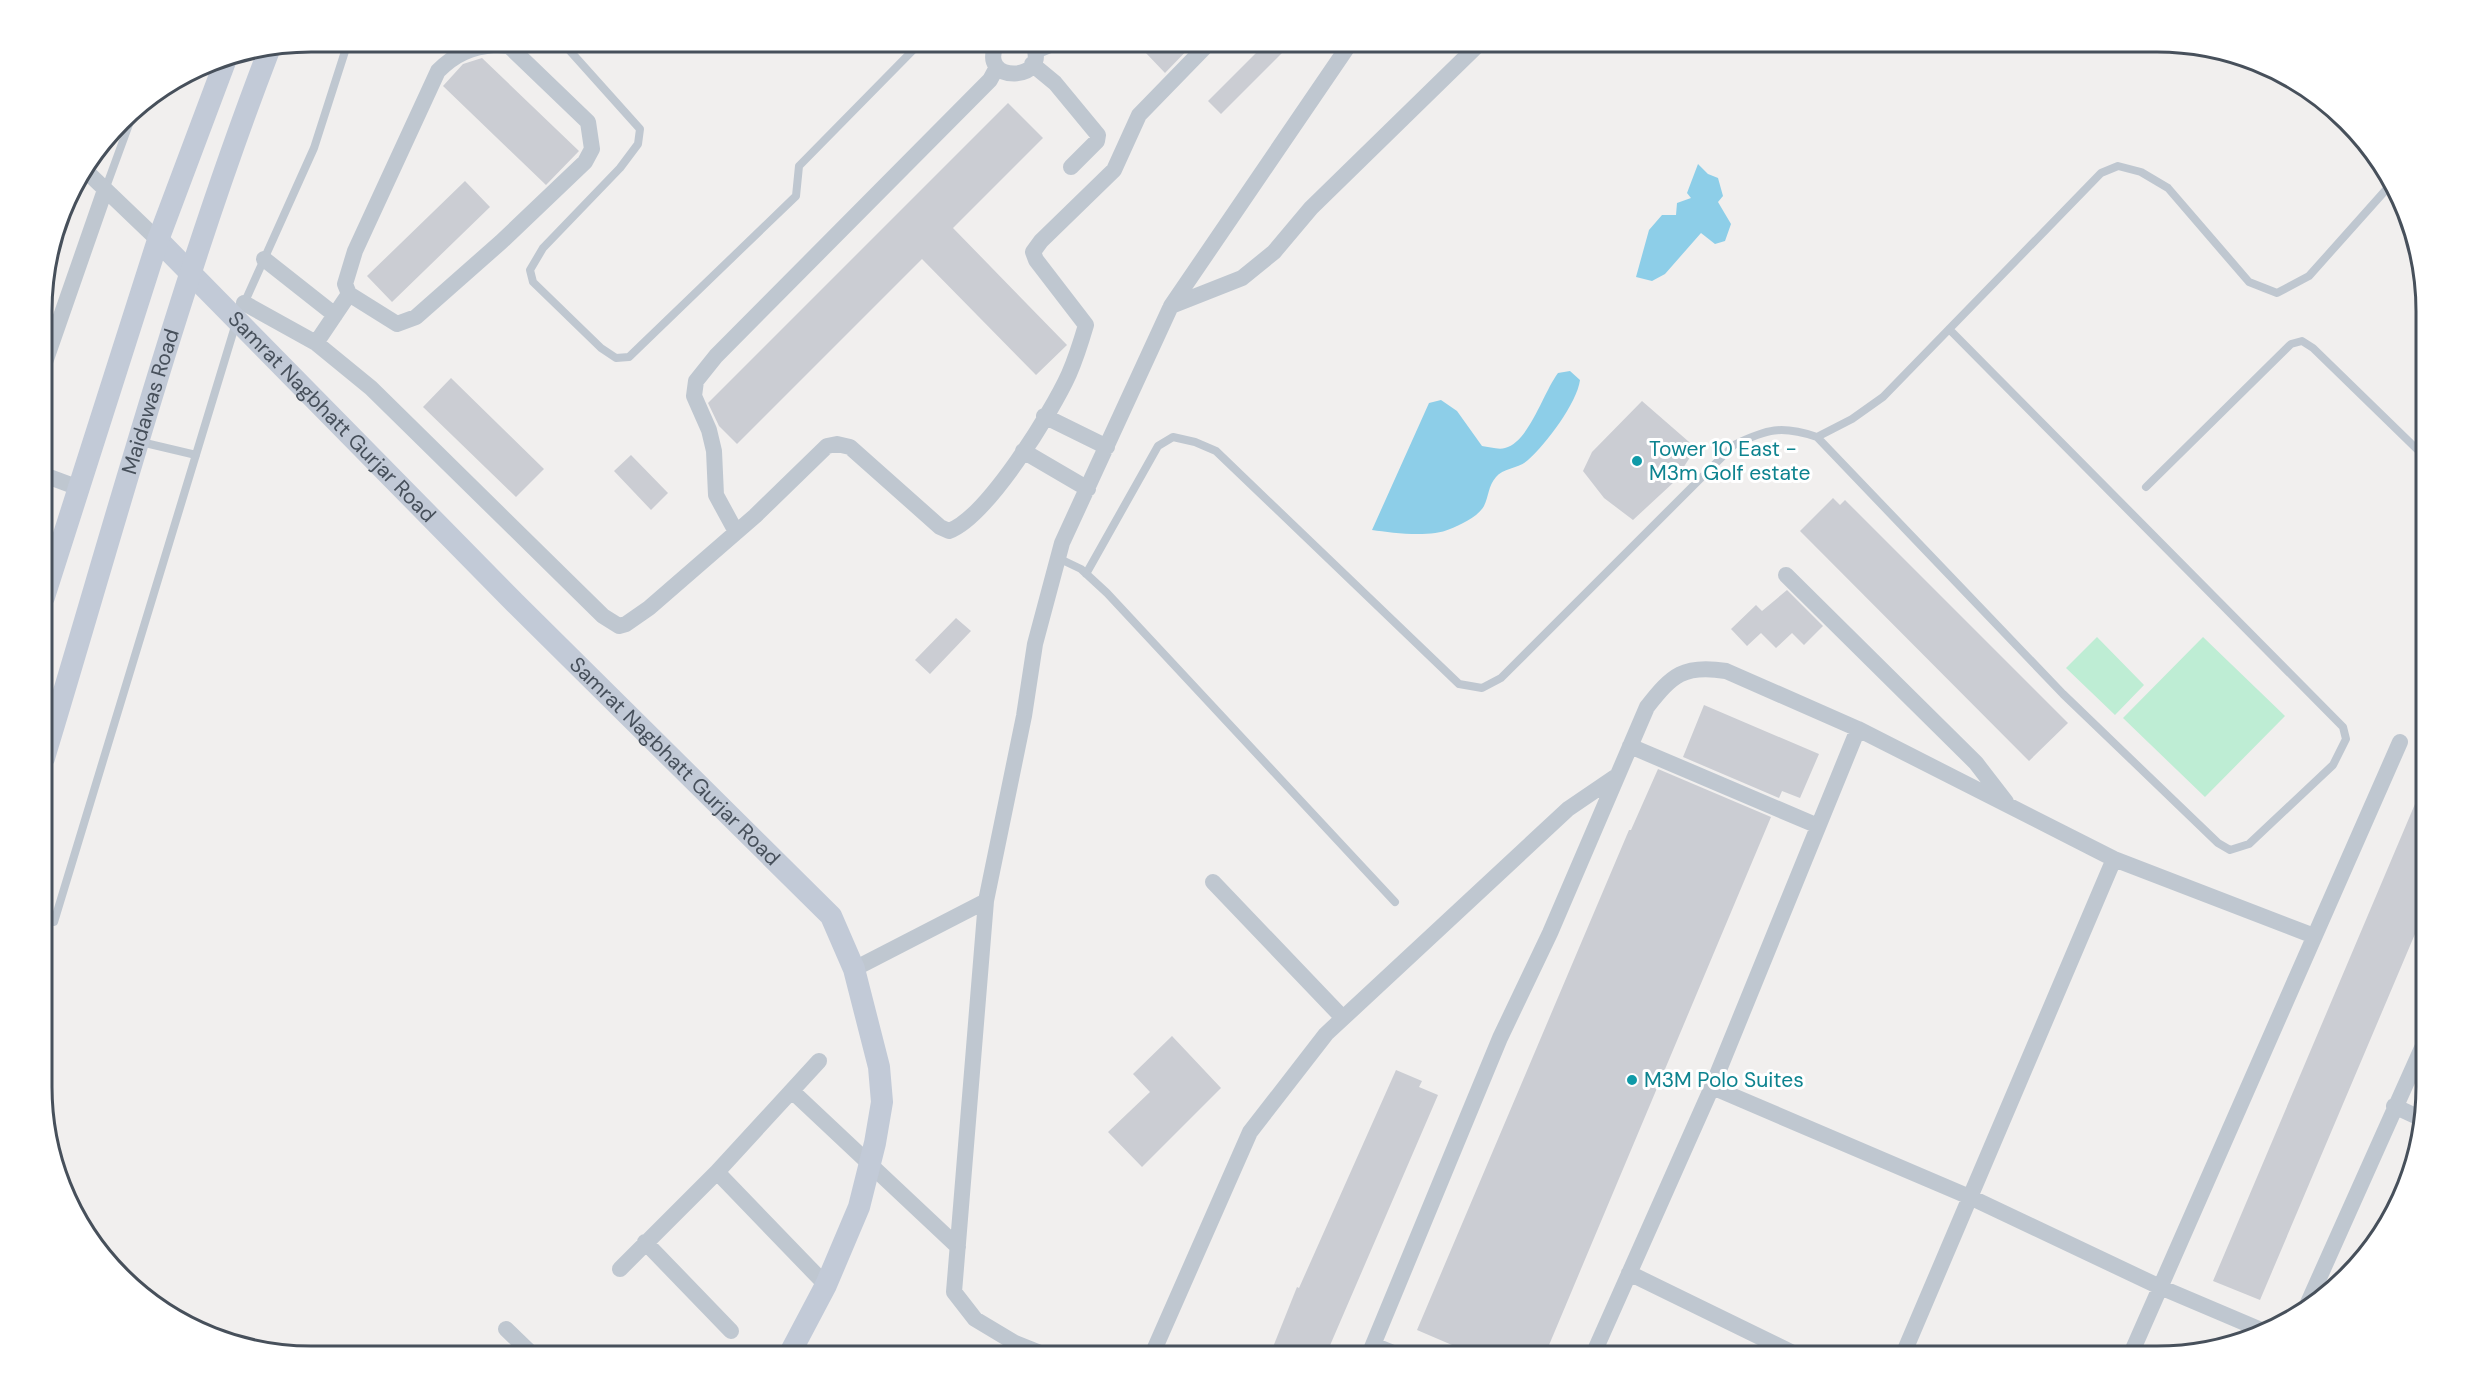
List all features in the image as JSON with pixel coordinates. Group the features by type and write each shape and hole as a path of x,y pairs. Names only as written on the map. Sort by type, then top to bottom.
{"street":[{"path":"464,52 450,59 438,71 355,251 346,276 345,284 349,294 397,324 416,317 501,242 585,162 592,149 588,122 515,52"},
{"path":"995,52 998,67 1002,72 1016,75 1028,70 1033,52"},
{"path":"1033,52 1098,135 1097,141 1071,167"},
{"path":"241,311 316,343 371,388 612,623 626,624 649,608 735,530 755,516 827,446 837,444 850,447 940,527 949,531 959,527 995,492 1023,451 1068,375 1086,325 1036,260 1033,252 1041,241 1114,170 1139,115 1200,52"},
{"path":"1022,1346 975,1319 954,1292 986,901 1024,716 1035,644 1062,543 1171,306 1344,52"},
{"path":"1171,306 1242,278 1274,252 1311,208 1471,52"},
{"name":"Maidawas Road","path":"52,731 190,273 234,142 267,56"},
{"path":"735,530 716,495 714,451 709,430 694,396 696,381 716,356 990,80 998,67"},
{"name":"Maidawas Road","path":"52,560 79,488 158,240 223,68"},
{"path":"91,176 158,240"},
{"path":"52,342 105,190"},
{"name":"Samrat Nagbhatt Gurjar Road","path":"158,240 190,273 241,311 507,595 831,916 854,969 879,1067 882,1102 870,1167 859,1207 826,1285 794,1346"},
{"path":"264,259 335,315"},
{"path":"316,343 349,294"},
{"path":"1044,416 1107,447"},
{"path":"1023,451 1088,489"},
{"path":"52,478 79,488"},
{"path":"1786,575 1976,763 2007,804"},
{"path":"1372,1346 1500,1038 1550,933 1647,706 1665,684 1682,670 1706,667 1726,670 1858,729 2114,859 2314,936"},
{"path":"1597,1346 1712,1086 1858,729"},
{"path":"2134,1346 2400,742"},
{"path":"1630,746 1818,826"},
{"path":"1156,1346 1250,1132 1326,1034 1568,809 1615,777"},
{"path":"1906,1346 1972,1198 2114,859"},
{"path":"1213,882 1343,1018"},
{"path":"854,969 986,901"},
{"path":"2311,1296 2416,1060"},
{"path":"620,1269 717,1172 793,1092 819,1061"},
{"path":"1712,1086 1972,1198 2160,1287 2256,1328"},
{"path":"793,1092 870,1167 958,1247"},
{"path":"2394,1106 2415,1116"},
{"path":"717,1172 826,1285"},
{"path":"645,1242 731,1331"},
{"path":"1629,1273 1779,1346"},
{"path":"506,1329 524,1346"}],"lane":[{"path":"54,922 241,311 314,148 345,52"},
{"path":"571,52 640,129 638,144 620,168 543,248 530,270 533,282 601,348 616,358 629,357 796,196 799,166 911,52"},
{"path":"105,190 127,129"},
{"path":"1817,437 1852,419 1882,397 2101,173 2118,166 2141,172 2168,188 2249,282 2277,293 2309,276 2386,190"},
{"path":"1086,574 1158,446 1173,437 1195,442 1216,451 1460,684 1482,688 1501,678 1734,445 1767,430 1801,432 1817,437 2063,694 2218,843 2230,850 2249,844 2333,765 2346,739 2343,727 1949,328"},
{"path":"2146,487 2291,344 2302,340 2416,448"},
{"path":"139,442 196,455"},
{"path":"1058,558 1086,574 1395,902"}],"green space":[{"path":"2097,637 2144,685 2115,715 2066,668"},
{"path":"2203,637 2285,716 2205,797 2123,718"}],"water":[{"path":"1698,164 1708,174 1718,178 1723,196 1718,202 1731,224 1725,241 1715,244 1701,233 1665,274 1652,281 1636,277 1649,230 1662,215 1676,215 1677,203 1691,198 1687,193"},
{"path":"1570,371 1580,380 1573,400 1560,423 1528,460 1496,477 1491,484 1484,506 1478,514 1442,532 1411,534 1372,530 1429,403 1441,400 1457,411 1482,446 1505,448 1514,444 1521,437 1558,373"}],"building":[{"path":"1145,52 1185,52 1165,73"},
{"path":"1257,52 1283,52 1221,114 1208,101"},
{"path":"482,58 579,151 546,185 443,86 463,64"},
{"path":"1008,103 1043,138 953,228 1067,345 1036,375 922,259 737,444 719,426 708,403"},
{"path":"465,181 490,207 392,302 367,276"},
{"path":"451,378 544,469 516,497 423,407"},
{"name":"Tower 10 East - M3m Golf estate","path":"1642,401 1696,448 1674,482 1633,520 1604,498 1583,471 1592,452"},
{"path":"631,455 668,493 651,510 614,471"},
{"path":"1833,498 1840,505 1845,500 2068,723 2029,761 1800,531"},
{"path":"1787,590 1823,626 1804,645 1792,633 1776,648 1761,633 1747,646 1731,629 1756,605 1762,611"},
{"path":"956,618 971,631 930,674 915,660"},
{"path":"1704,705 1819,754 1800,798 1782,791 1779,798 1683,757"},
{"path":"1658,769 1771,817 1549,1346 1454,1346 1417,1330 1629,830 1631,830"},
{"path":"2416,802 2416,932 2260,1300 2213,1281"},
{"path":"1172,1036 1221,1088 1142,1167 1108,1132 1150,1092 1133,1074"},
{"path":"1396,1070 1422,1081 1419,1087 1438,1095 1330,1346 1273,1346 1297,1287 1299,1288"}],"place":[{"name":"Tower 10 East - M3m Golf estate","path":"1637,461"},
{"name":"M3M Polo Suites","path":"1632,1080"}]}
